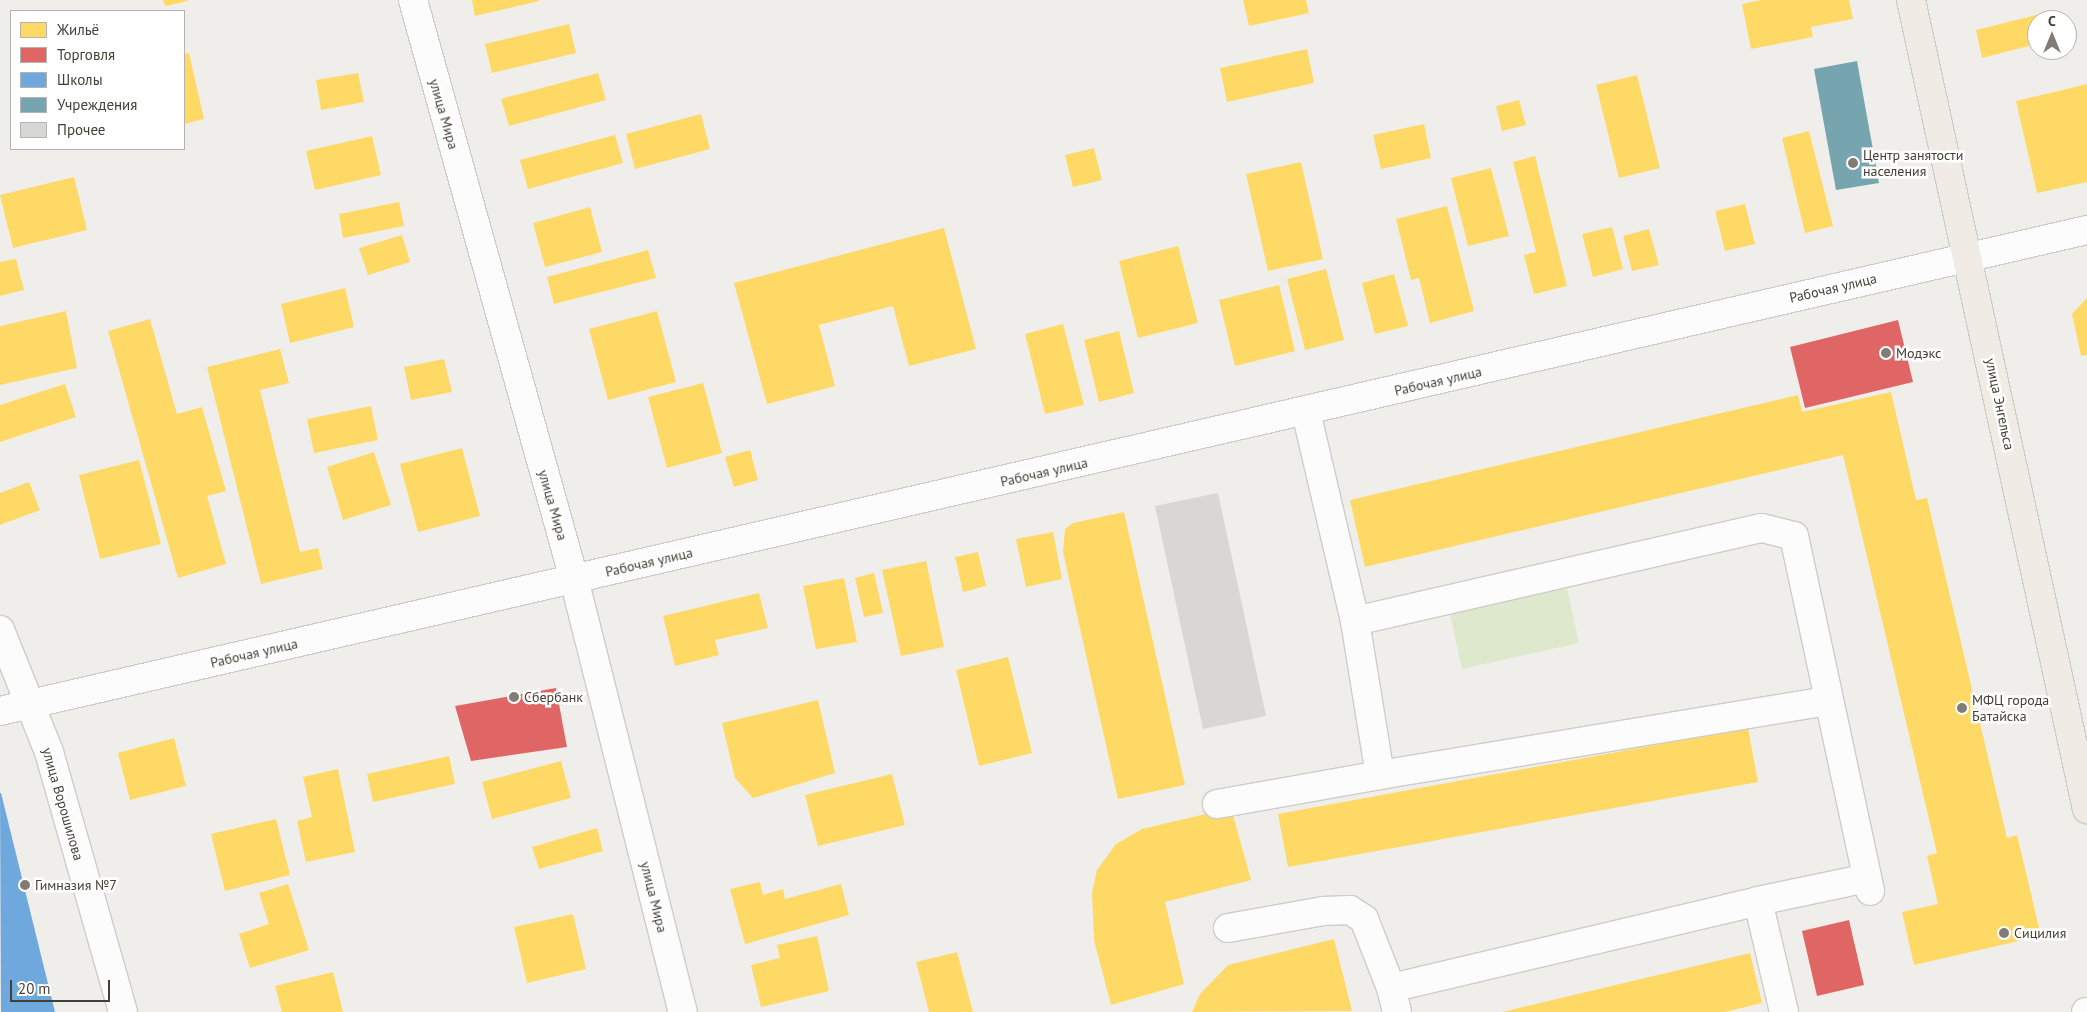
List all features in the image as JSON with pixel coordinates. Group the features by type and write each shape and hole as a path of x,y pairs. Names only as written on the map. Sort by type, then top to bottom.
{"main road":[{"name":"улица Энгельса","path":"1911,0 2087,809"}],"street":[{"name":"улица Мира","path":"413,0 574,579 683,1012"},
{"name":"Рабочая улица","path":"0,711 1306,412 1968,256 2087,230"},
{"path":"1306,412 1355,621 1380,775"},
{"path":"1228,928 1323,910 1350,910 1364,919 1394,1000 1758,901 1868,884 1826,701 1794,536 1762,528 1355,621"},
{"name":"улица Ворошилова","path":"0,630 49,752 123,1012"},
{"path":"1217,804 1826,701"},
{"path":"1758,901 1784,1012"}],"green space":[{"path":"1566,584 1579,643 1462,669 1449,610"}],"building: Жильё":[{"path":"163,0 188,0 188,1 165,6"},
{"path":"472,0 539,0 539,1 475,16"},
{"path":"1243,0 1306,0 1309,13 1249,26"},
{"path":"1761,0 1849,0 1853,19 1811,27 1813,37 1751,49 1742,4"},
{"path":"2027,17 2027,47 1982,58 1976,30"},
{"path":"569,24 576,53 492,73 485,44"},
{"path":"1307,49 1314,83 1227,102 1220,68"},
{"path":"189,53 204,119 185,124 185,54"},
{"path":"358,73 364,102 321,110 316,80"},
{"path":"598,73 606,100 509,126 501,99"},
{"path":"1637,75 1660,168 1619,178 1596,85"},
{"path":"2087,84 2087,182 2037,193 2016,101"},
{"path":"1519,100 1526,125 1502,131 1496,106"},
{"path":"701,114 710,149 635,169 626,134"},
{"path":"1424,124 1431,158 1381,169 1373,135"},
{"path":"1809,131 1833,226 1805,233 1782,138"},
{"path":"615,135 623,163 528,189 520,160"},
{"path":"372,136 381,175 315,190 306,151"},
{"path":"1094,148 1102,180 1073,187 1065,155"},
{"path":"1535,156 1567,286 1534,294 1524,255 1536,252 1513,162"},
{"path":"1301,162 1323,259 1268,271 1246,174"},
{"path":"1491,168 1509,236 1468,246 1451,178"},
{"path":"74,177 87,230 13,248 0,195"},
{"path":"399,202 404,226 343,238 339,214"},
{"path":"1745,204 1755,244 1725,251 1715,211"},
{"path":"1447,206 1474,311 1430,323 1419,278 1411,280 1396,219"},
{"path":"590,207 602,252 545,267 533,223"},
{"path":"1612,227 1623,269 1593,277 1582,234"},
{"path":"944,228 976,349 909,366 893,306 819,325 835,386 767,404 734,283"},
{"path":"1649,229 1659,265 1632,271 1623,236"},
{"path":"402,235 410,262 368,275 359,248"},
{"path":"1178,246 1198,323 1138,338 1119,261"},
{"path":"648,250 656,278 554,304 547,277"},
{"path":"16,259 24,290 0,296 0,262"},
{"path":"1326,269 1344,340 1305,350 1287,279"},
{"path":"1394,274 1408,326 1375,334 1362,283"},
{"path":"1279,285 1295,351 1235,366 1219,300"},
{"path":"345,288 354,327 290,343 281,304"},
{"path":"2087,298 2087,355 2081,356 2072,314"},
{"path":"66,311 77,368 0,385 0,326"},
{"path":"657,311 676,382 608,400 589,329"},
{"path":"150,319 177,414 202,407 226,491 207,496 226,564 178,578 108,331"},
{"path":"1063,324 1084,405 1045,414 1025,334"},
{"path":"1119,331 1134,393 1099,402 1084,340"},
{"path":"280,349 289,383 260,390 300,552 318,548 323,569 261,584 207,367"},
{"path":"444,359 452,392 411,400 404,367"},
{"path":"703,383 722,453 667,468 648,397"},
{"path":"65,384 76,417 0,442 0,405"},
{"path":"1891,392 1916,500 1927,498 2007,838 2017,835 2041,936 1914,965 1902,912 1938,904 1927,856 1937,853 1843,455 1365,567 1350,500 1798,395 1802,412"},
{"path":"371,406 378,440 314,453 307,419"},
{"path":"462,448 480,516 418,532 400,464"},
{"path":"750,450 758,480 734,487 725,457"},
{"path":"374,452 391,505 343,520 327,467"},
{"path":"139,460 161,544 100,559 79,475"},
{"path":"29,482 40,510 0,525 0,493"},
{"path":"1124,512 1185,785 1118,799 1063,552 1065,529 1073,523"},
{"path":"1053,532 1062,579 1026,587 1016,539"},
{"path":"978,552 986,586 963,592 955,557"},
{"path":"926,561 944,647 901,656 882,570"},
{"path":"874,573 883,613 864,617 855,578"},
{"path":"844,578 857,642 816,649 803,586"},
{"path":"759,593 768,628 715,640 719,655 675,666 663,616"},
{"path":"1008,657 1032,753 979,766 956,670"},
{"path":"818,700 835,773 753,798 735,778 722,723"},
{"path":"1748,728 1758,782 1288,867 1278,814"},
{"path":"174,738 186,786 130,800 118,753"},
{"path":"449,756 455,784 373,802 367,774"},
{"path":"561,761 571,798 492,819 482,782"},
{"path":"338,769 355,852 306,862 297,821 312,817 303,777"},
{"path":"892,774 905,825 818,846 805,795"},
{"path":"1231,808 1251,880 1165,902 1184,984 1111,1005 1094,940 1092,893 1097,870 1116,844 1142,829"},
{"path":"276,819 290,875 225,891 211,834"},
{"path":"597,828 603,851 539,869 532,847"},
{"path":"760,882 763,895 783,889 785,899 841,884 849,915 745,944 730,889"},
{"path":"288,884 309,950 250,968 239,934 269,924 259,893"},
{"path":"573,914 586,969 527,983 514,927"},
{"path":"817,936 829,991 761,1007 751,965 780,958 777,945"},
{"path":"1334,939 1352,1011 1192,1012 1200,994 1228,965"},
{"path":"957,952 973,1012 929,1012 916,962"},
{"path":"1750,953 1762,1003 1725,1012 1502,1012"},
{"path":"333,972 343,1012 282,1012 275,986"}],"building: Торговля":[{"path":"1898,320 1913,382 1805,408 1790,347"},
{"path":"556,688 567,747 471,761 455,706"},
{"path":"1849,920 1864,985 1817,996 1802,931"}],"building: Школы":[{"path":"1,793 55,1012 1,1012"}],"building: Учреждения":[{"path":"1857,61 1879,183 1836,190 1814,69"}],"building: Прочее":[{"path":"1218,493 1266,716 1203,729 1155,506"}],"place":[{"name":"Центр занятости населения","path":"1853,163"},
{"name":"Модэкс","path":"1886,353"},
{"name":"Сбербанк","path":"514,697"},
{"name":"МФЦ города Батайска","path":"1962,708"},
{"name":"Гимназия №7","path":"25,885"},
{"name":"Сицилия","path":"2004,933"}]}
